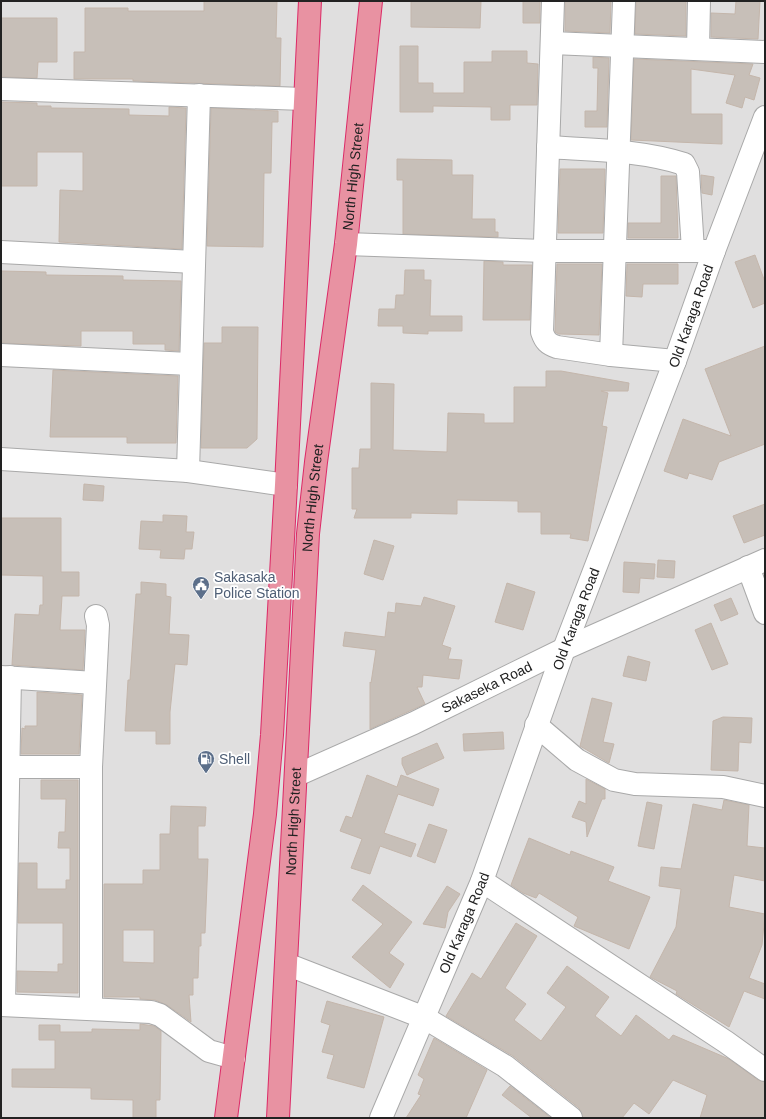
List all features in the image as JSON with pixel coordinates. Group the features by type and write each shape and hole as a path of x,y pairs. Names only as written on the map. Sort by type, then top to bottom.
{"highway":[{"name":"North High Street","path":"226,1118 265,814 272,735 310,1"},
{"name":"North High Street","path":"278,1118 297,775 308,534 316,462 346,244 371,1"}],"street":[{"path":"553,1 546,251 542,332 545,340 550,345 557,347 611,355 676,361"},
{"path":"611,355 616,252 618,151 624,1"},
{"path":"698,49 699,1"},
{"path":"552,43 765,52"},
{"path":"1,89 304,99"},
{"path":"188,471 199,95"},
{"name":"Old Karaga Road","path":"381,1118 425,1018 482,880 564,648 676,361 703,250 765,117"},
{"path":"346,244 546,251 616,252 703,250 688,172 684,164 672,160 618,151 548,147"},
{"path":"1,252 194,262"},
{"path":"1,355 190,364"},
{"path":"1,459 188,471 286,485"},
{"path":"757,564 765,613"},
{"name":"Sakaseka Road","path":"297,775 414,723 564,648 757,564"},
{"path":"91,1009 91,766 98,624 96,616"},
{"path":"95,683 6,677 9,767 2,1005 152,1012 160,1014 208,1051 234,1058"},
{"path":"536,725 577,760 614,780 635,784 723,787 765,796"},
{"path":"9,767 91,766"},
{"path":"482,880 726,1042 765,1070"},
{"path":"286,964 425,1018 505,1066 571,1118"}],"shaded area":[{"path":"1,1 765,1 765,1118 1,1118"}],"building":[{"path":"204,1 277,1 276,38 281,38 280,86 133,81 133,79 74,79 74,52 85,52 85,8 128,8 128,11 204,11"},
{"path":"411,1 481,1 480,28 411,27"},
{"path":"523,1 540,1 540,23 523,23"},
{"path":"565,1 611,1 610,33 565,31"},
{"path":"636,1 686,1 686,36 635,34"},
{"path":"736,1 760,1 758,39 711,37 711,13 735,14"},
{"path":"1,18 57,18 57,62 38,62 37,78 1,77"},
{"path":"400,46 418,46 418,83 433,83 433,93 464,93 464,62 492,62 492,51 527,51 527,63 538,64 537,105 510,105 510,120 491,120 491,107 433,106 433,112 400,112"},
{"path":"593,57 609,58 607,127 585,127 585,111 597,111 598,68 593,68"},
{"path":"634,59 753,64 749,75 760,78 754,100 745,97 742,108 726,103 735,75 691,69 691,114 722,114 722,144 631,140"},
{"path":"1,102 37,103 37,106 51,106 51,108 129,109 129,115 169,116 169,107 186,108 182,249 59,242 60,190 83,191 83,152 37,152 37,186 1,186"},
{"path":"211,108 278,111 278,122 272,122 271,173 264,173 263,247 207,246"},
{"path":"397,159 452,160 452,175 473,175 472,219 495,219 495,232 498,232 498,237 403,234 403,180 397,180"},
{"path":"560,169 605,169 603,233 558,233"},
{"path":"701,175 714,177 712,195 702,193"},
{"path":"661,176 676,176 678,238 628,238 628,223 661,223"},
{"path":"755,255 765,282 765,303 753,308 735,262"},
{"path":"484,261 503,262 503,265 532,265 530,320 483,320"},
{"path":"557,264 602,264 599,335 559,334 555,332"},
{"path":"627,264 678,264 678,284 643,284 642,297 626,296"},
{"path":"405,270 424,270 424,280 431,280 430,316 462,316 462,331 428,331 428,334 403,333 403,326 378,326 379,309 395,309 396,295 404,295"},
{"path":"1,271 46,272 46,275 123,276 123,280 181,281 179,351 165,350 165,344 133,344 133,331 81,331 81,346 1,343"},
{"path":"222,327 258,327 257,439 247,448 201,448 204,343 222,343"},
{"path":"765,346 765,444 719,462 712,480 689,473 687,479 664,471 683,419 731,436 705,369"},
{"path":"53,370 178,376 176,443 127,443 127,437 50,437"},
{"path":"546,371 561,371 629,383 628,391 601,391 608,393 602,426 607,427 588,541 570,538 571,534 541,534 541,512 518,512 518,501 457,500 457,514 411,513 411,518 354,518 357,509 352,509 352,468 359,468 360,449 371,449 371,383 394,384 393,450 447,452 448,413 484,414 484,423 514,423 514,387 546,387"},
{"path":"84,484 104,486 103,501 83,500"},
{"path":"765,504 765,535 744,543 733,516"},
{"path":"163,515 187,516 186,532 194,532 192,549 185,549 184,559 160,558 161,550 139,549 141,521 163,522"},
{"path":"1,518 61,518 61,572 79,572 79,596 62,596 60,630 85,630 83,670 12,665 15,614 39,615 40,605 43,605 43,576 1,575"},
{"path":"374,540 394,546 383,580 364,574"},
{"path":"658,560 675,561 674,578 657,577"},
{"path":"624,562 655,564 654,579 640,578 639,593 623,592"},
{"path":"141,582 166,584 166,596 171,597 169,634 189,635 187,665 175,664 170,712 170,744 156,744 156,731 125,731 136,594 141,594"},
{"path":"507,583 535,592 523,630 495,622"},
{"path":"424,597 455,606 442,645 451,648 448,659 462,660 459,679 423,675 422,687 417,687 425,704 370,729 370,682 371,683 376,650 343,646 345,632 385,637 388,612 395,613 396,603 421,606"},
{"path":"731,598 738,614 721,621 714,605"},
{"path":"711,623 728,664 712,670 695,630"},
{"path":"628,656 650,662 646,681 623,676"},
{"path":"37,692 82,695 79,754 21,754 22,728 25,729 25,726 37,726"},
{"path":"592,698 612,703 603,742 614,744 609,763 580,746"},
{"path":"723,717 752,718 751,743 739,742 738,771 711,770 713,721"},
{"path":"503,732 504,749 464,751 463,734"},
{"path":"437,743 444,758 407,775 402,764 402,758"},
{"path":"367,775 397,787 401,775 439,789 433,806 398,794 384,833 416,844 411,857 380,846 370,874 351,868 362,839 340,831 346,816 352,818"},
{"path":"586,779 605,789 605,799 602,799 587,837 586,822 572,817 579,801 586,804"},
{"path":"41,780 78,780 78,993 17,992 17,971 58,972 58,964 63,964 63,923 18,923 19,863 37,863 37,889 66,889 66,880 70,880 70,848 58,848 59,832 65,832 66,799 41,799"},
{"path":"724,800 749,805 747,846 765,848 765,881 734,875 729,907 765,914 762,945 749,978 765,984 765,999 744,991 729,1027 676,994 677,991 650,977 676,927 681,889 659,886 661,867 681,869 693,804 722,810"},
{"path":"647,802 662,805 654,849 638,846"},
{"path":"171,806 206,807 205,826 198,826 198,859 208,859 205,933 201,933 198,978 193,978 193,995 189,995 191,1022 167,1005 155,1000 140,999 140,997 104,997 104,884 143,884 143,870 160,870 160,834 170,834","holes":["123,930 154,930 154,963 123,962"]},
{"path":"429,824 447,830 435,863 417,856"},
{"path":"529,838 570,855 571,851 614,867 608,881 650,897 629,949 574,926 578,917 539,893 536,898 523,893 511,885"},
{"path":"363,885 412,922 389,953 404,964 390,988 352,957 383,924 352,900"},
{"path":"447,886 460,894 448,912 445,928 423,924"},
{"path":"516,923 537,936 505,988 526,1004 514,1020 541,1041 566,1007 547,993 567,966 609,997 595,1016 621,1036 636,1015 669,1040 673,1035 729,1059 758,1080 765,1082 765,1118 700,1118 707,1095 673,1080 649,1114 634,1103 622,1118 583,1118 579,1108 513,1056 446,1016 472,973 481,979"},
{"path":"327,1001 384,1017 364,1088 327,1078 334,1055 322,1052 330,1025 321,1022"},
{"path":"140,1024 154,1026 161,1031 160,1100 156,1100 156,1118 133,1118 133,1100 91,1099 91,1088 12,1087 12,1069 55,1069 55,1040 39,1040 39,1025 60,1025 60,1032 92,1032 92,1029 140,1030"},
{"path":"434,1038 487,1070 466,1118 406,1118 421,1095 418,1094 424,1079 418,1075"},
{"path":"510,1086 551,1118 532,1118 502,1095"}],"place":[{"name":"Sakasaka Police Station","path":"201,600"},
{"name":"Shell","path":"206,774"}]}
